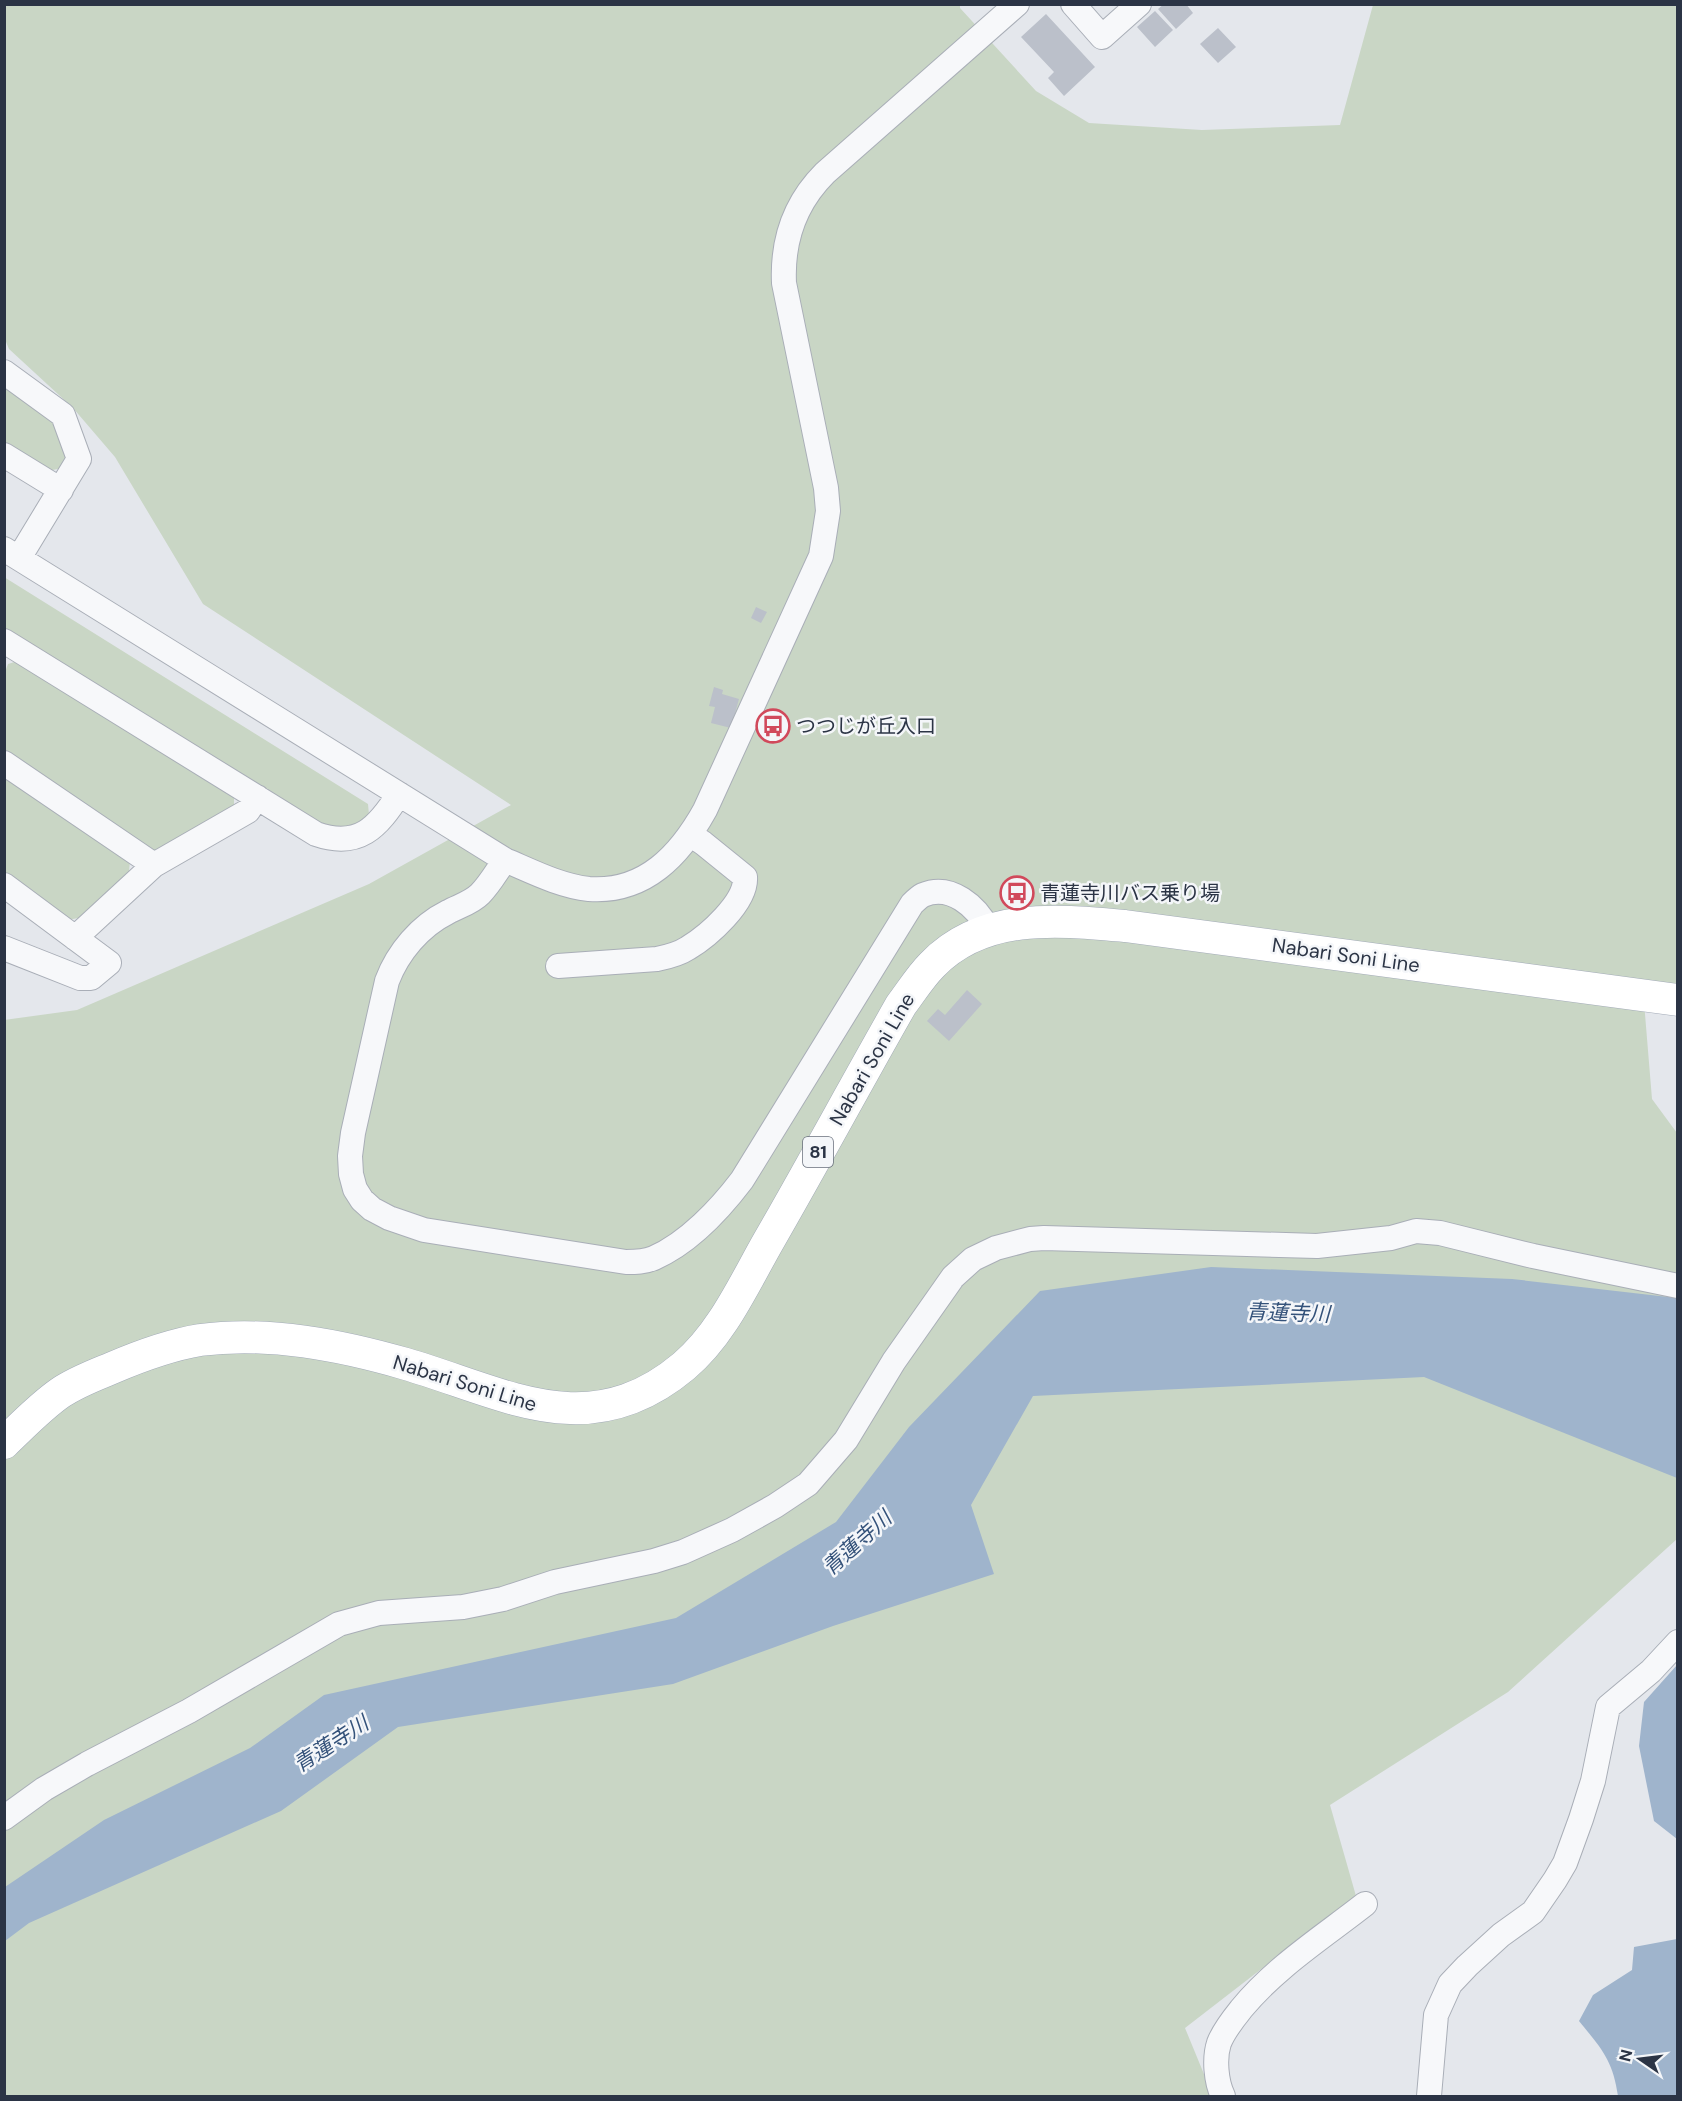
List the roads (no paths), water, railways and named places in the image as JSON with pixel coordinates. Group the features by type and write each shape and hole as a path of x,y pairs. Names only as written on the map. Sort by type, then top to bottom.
{"main road":[{"name":"Nabari Soni Line","path":"4,1443 45,1405 81,1381 132,1359 181,1344 232,1338 322,1343 406,1364 534,1405 580,1409 638,1395 681,1369 713,1334 901,1005 916,984 932,964 951,948 988,929 1018,923 1069,921 1125,926 1677,1000"}],"street":[{"path":"4,372 63,416 79,459 61,490 9,553 505,860 565,884 588,889 611,888 632,882 651,873 679,851 691,835 705,810 821,556 828,511 826,488 784,283 785,245 795,213 814,184 987,16 1017,4"},
{"path":"1073,4 1102,37 1139,4"},
{"path":"4,455 61,490"},
{"path":"6,646 316,834 336,839 356,837 373,828 381,820 399,794"},
{"path":"4,763 154,866"},
{"path":"75,938 154,866 248,811 257,797"},
{"path":"558,966 657,959 670,956 687,949 714,928 730,912 743,891 746,884 745,877 691,835"},
{"path":"505,860 480,894 468,904 446,912 427,925 393,965 387,981 353,1133 350,1156 353,1182 362,1200 372,1209 408,1226 441,1234 626,1262 653,1259 666,1251 702,1225 730,1196 912,904 923,895 939,892 953,894 968,902 982,917 988,929"},
{"path":"4,885 109,963 90,978 80,978 4,948"},
{"path":"4,1818 44,1789 87,1764 189,1711 339,1624 379,1613 463,1607 503,1599 555,1582 654,1561 682,1552 732,1530 775,1506 808,1484 846,1440 894,1361 953,1277 973,1259 996,1248 1030,1239 1317,1246 1391,1238 1416,1231 1440,1233 1533,1256 1677,1286"},
{"path":"1429,2097 1436,2015 1450,1984 1484,1950 1533,1912 1555,1880 1565,1863 1593,1781 1608,1707 1651,1671 1677,1642"},
{"path":"1223,2097 1217,2084 1219,2044 1231,2022 1275,1973 1365,1904"}],"water":[{"name":"青蓮寺川","path":"1211,1267 1512,1279 1677,1298 1677,1478 1424,1377 1033,1396 971,1505 994,1574 833,1626 673,1684 398,1727 281,1811 29,1923 5,1941 5,1887 104,1820 250,1748 324,1695 676,1618 836,1522 909,1427 1040,1291"},
{"path":"1677,1665 1677,1839 1654,1821 1639,1746 1644,1702"},
{"path":"1677,1939 1677,2096 1618,2096 1613,2073 1605,2055 1579,2021 1593,1995 1632,1970 1634,1947"}],"place":[{"name":"つつじが丘入口","path":"773,726"},
{"name":"青蓮寺川バス乗り場","path":"1017,893"}]}
